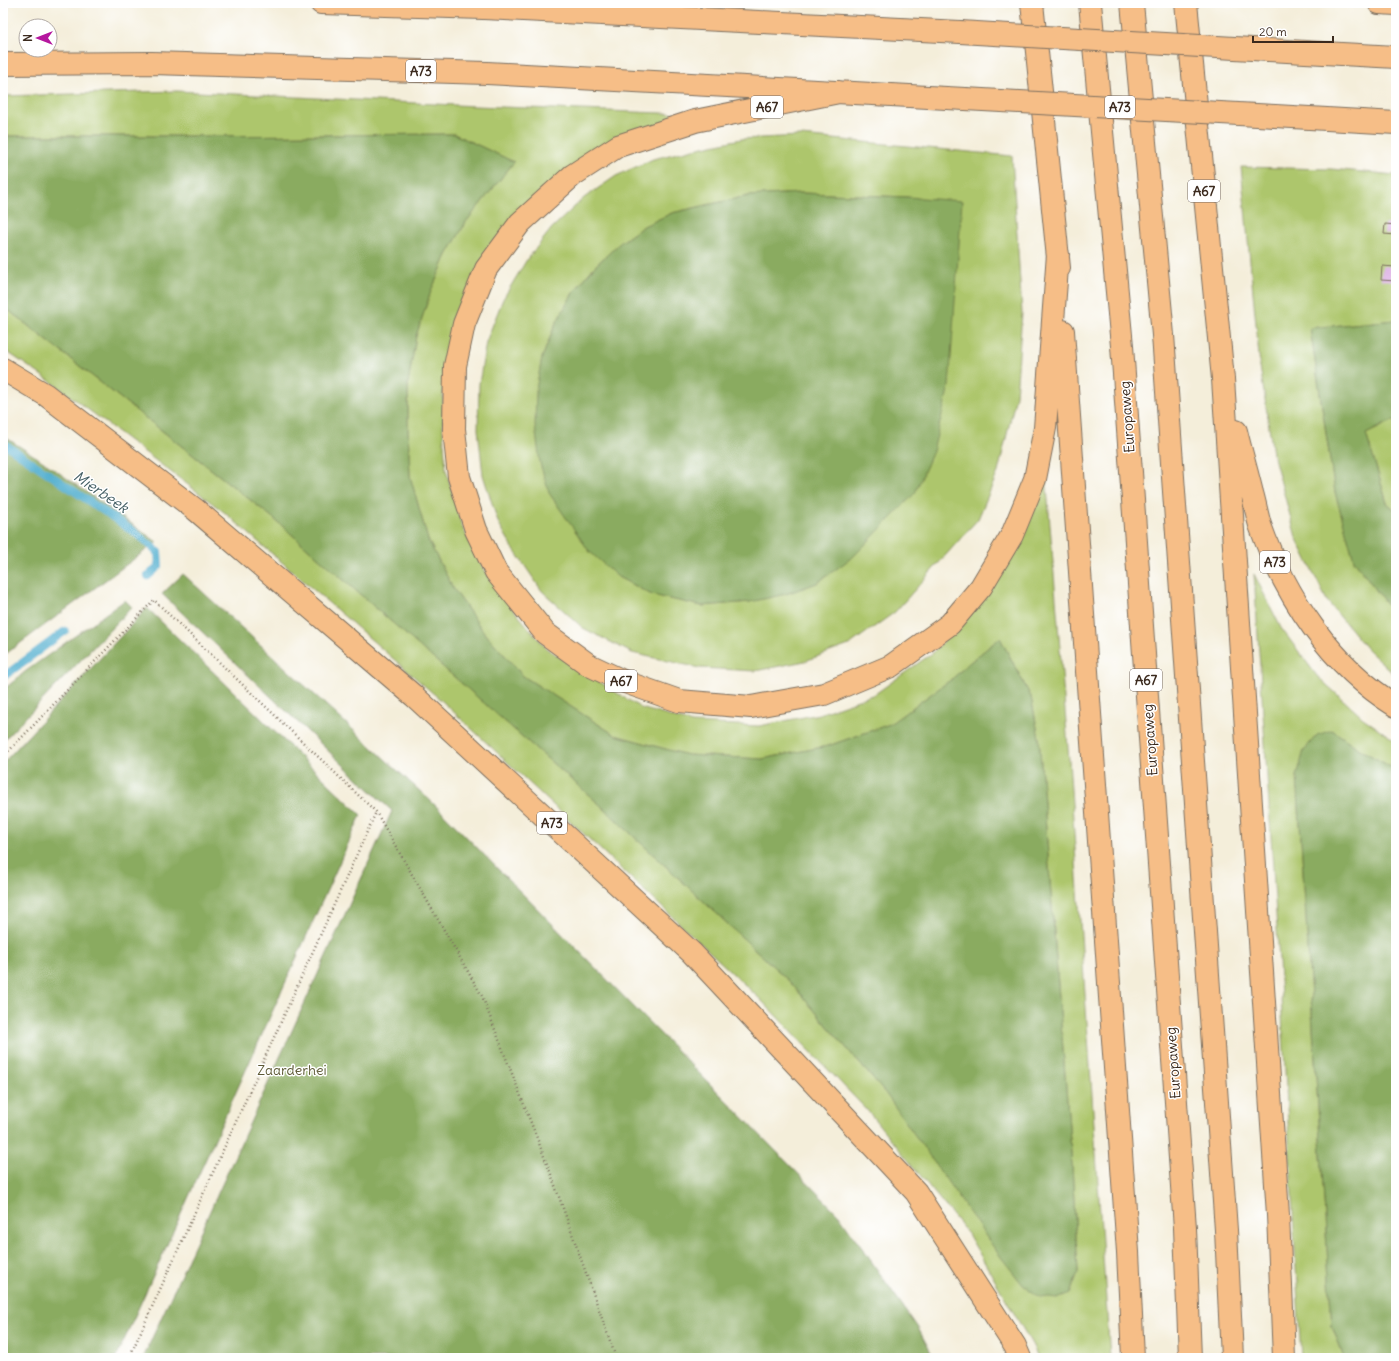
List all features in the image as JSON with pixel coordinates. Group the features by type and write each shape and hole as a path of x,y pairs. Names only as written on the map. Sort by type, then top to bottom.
{"highway":[{"path":"321,3 483,8 960,32 1396,57"},
{"name":"A67","path":"1032,3 1058,254 1128,1252 1133,1358"},
{"name":"Europaweg","path":"1090,3 1122,346 1185,1220 1190,1358"},
{"path":"1132,3 1163,335 1226,1222 1232,1358"},
{"name":"A67","path":"1186,3 1223,380 1278,1215 1284,1358"},
{"path":"1379,3 1396,4"},
{"name":"A73","path":"3,64 152,63 487,73 1396,123"},
{"name":"A67","path":"839,92 695,121 618,146 573,175 520,222 486,269 464,324 455,366 454,429 459,477 476,530 496,572 545,633 589,665 625,682 679,701 751,707 824,694 890,666 950,624 980,587 1012,535 1035,479 1045,428 1058,254"},
{"name":"A73","path":"3,369 46,395 196,510 414,696 692,952 916,1192 1015,1346 1020,1358"},
{"name":"A73","path":"1223,380 1260,524 1278,567 1308,619 1337,656 1361,681 1396,706"}],"path":[{"path":"3,757 154,600 376,812 482,996 552,1177 616,1358"},
{"path":"129,1358 376,812"}],"green space":[{"path":"177,91 475,106 688,114 539,192 452,345 443,386 443,429 446,470 462,527 484,569 512,608 547,649 641,708 692,723 759,726 819,714 875,694 931,654 979,605 1045,463 1069,760 1110,1358 1038,1358 1033,1346 968,1234 867,1110 760,999 442,701 224,512 57,386 3,349 3,306 272,517 598,803 790,982 886,1094 1070,1294 1078,1272 1072,1166 1039,738 1031,697 1000,638 952,679 890,724 828,746 762,759 687,755 615,735 523,676 483,631 453,588 428,540 410,476 408,430 408,383 416,336 431,291 447,255 466,222 514,162 454,134 3,136 3,96"},
{"path":"454,134 514,162 466,222 447,255 431,291 416,336 408,383 410,476 428,540 453,588 483,631 523,676 615,735 687,755 762,759 828,746 890,724 952,679 1000,638 1031,697 1039,738 1072,1166 1078,1272 1070,1294 1057,1299 1040,1297 1023,1285 997,1252 886,1094 790,982 598,803 272,517 3,306 3,136"},
{"path":"801,136 1012,156 1022,313 1016,396 998,472 978,519 895,612 849,645 805,661 755,671 700,668 632,653 583,628 542,591 514,550 498,522 483,475 478,429 479,384 486,342 503,299 526,261 552,228 584,198 616,176 653,159 741,139","holes":["801,193 908,197 750,602 702,606 652,595 618,577 542,358 555,325 573,293 594,267 620,243 644,226 672,213 748,196"]},
{"path":"1241,167 1331,169 1396,175 1396,320 1310,328 1335,492 1354,560 1396,617 1396,676 1367,649 1327,601 1296,537 1273,454 1260,366"},
{"path":"801,193 908,197 962,201 949,386 933,451 915,493 854,556 817,583 786,594 750,602 702,606 652,595 618,577 589,551 549,493 540,463 535,426 536,389 542,358 555,325 573,293 594,267 620,243 644,226 672,213 748,196"},
{"path":"1396,320 1396,419 1366,434 1387,503 1396,511 1396,617 1354,560 1335,492 1310,328"},
{"path":"1396,419 1396,511 1387,503 1366,434"},
{"path":"3,436 38,458 157,542 3,656"},
{"name":"Zaarderhei","path":"183,574 434,804 839,1215 918,1328 934,1358 143,1358 392,811 162,594"},
{"path":"1254,574 1281,628 1317,676 1363,718 1396,741 1396,770 1361,750 1332,730 1297,776 1332,1326 1344,1358 1301,1358 1279,961"},
{"path":"125,600 132,607 3,741 3,690 26,671"},
{"path":"147,608 361,815 116,1358 3,1358 3,763"},
{"path":"1332,730 1361,750 1396,770 1396,1352 1394,1358 1344,1358 1332,1326 1297,776 1304,750 1317,735"}],"building":[{"path":"1385,224 1396,225 1396,235 1384,234"},
{"path":"1382,266 1396,267 1396,281 1381,280"}],"waterway":[{"name":"Mierbeek","path":"3,443 136,533 158,552 159,566 148,576"},
{"name":"Mierbeek","path":"3,677 65,631"}]}
